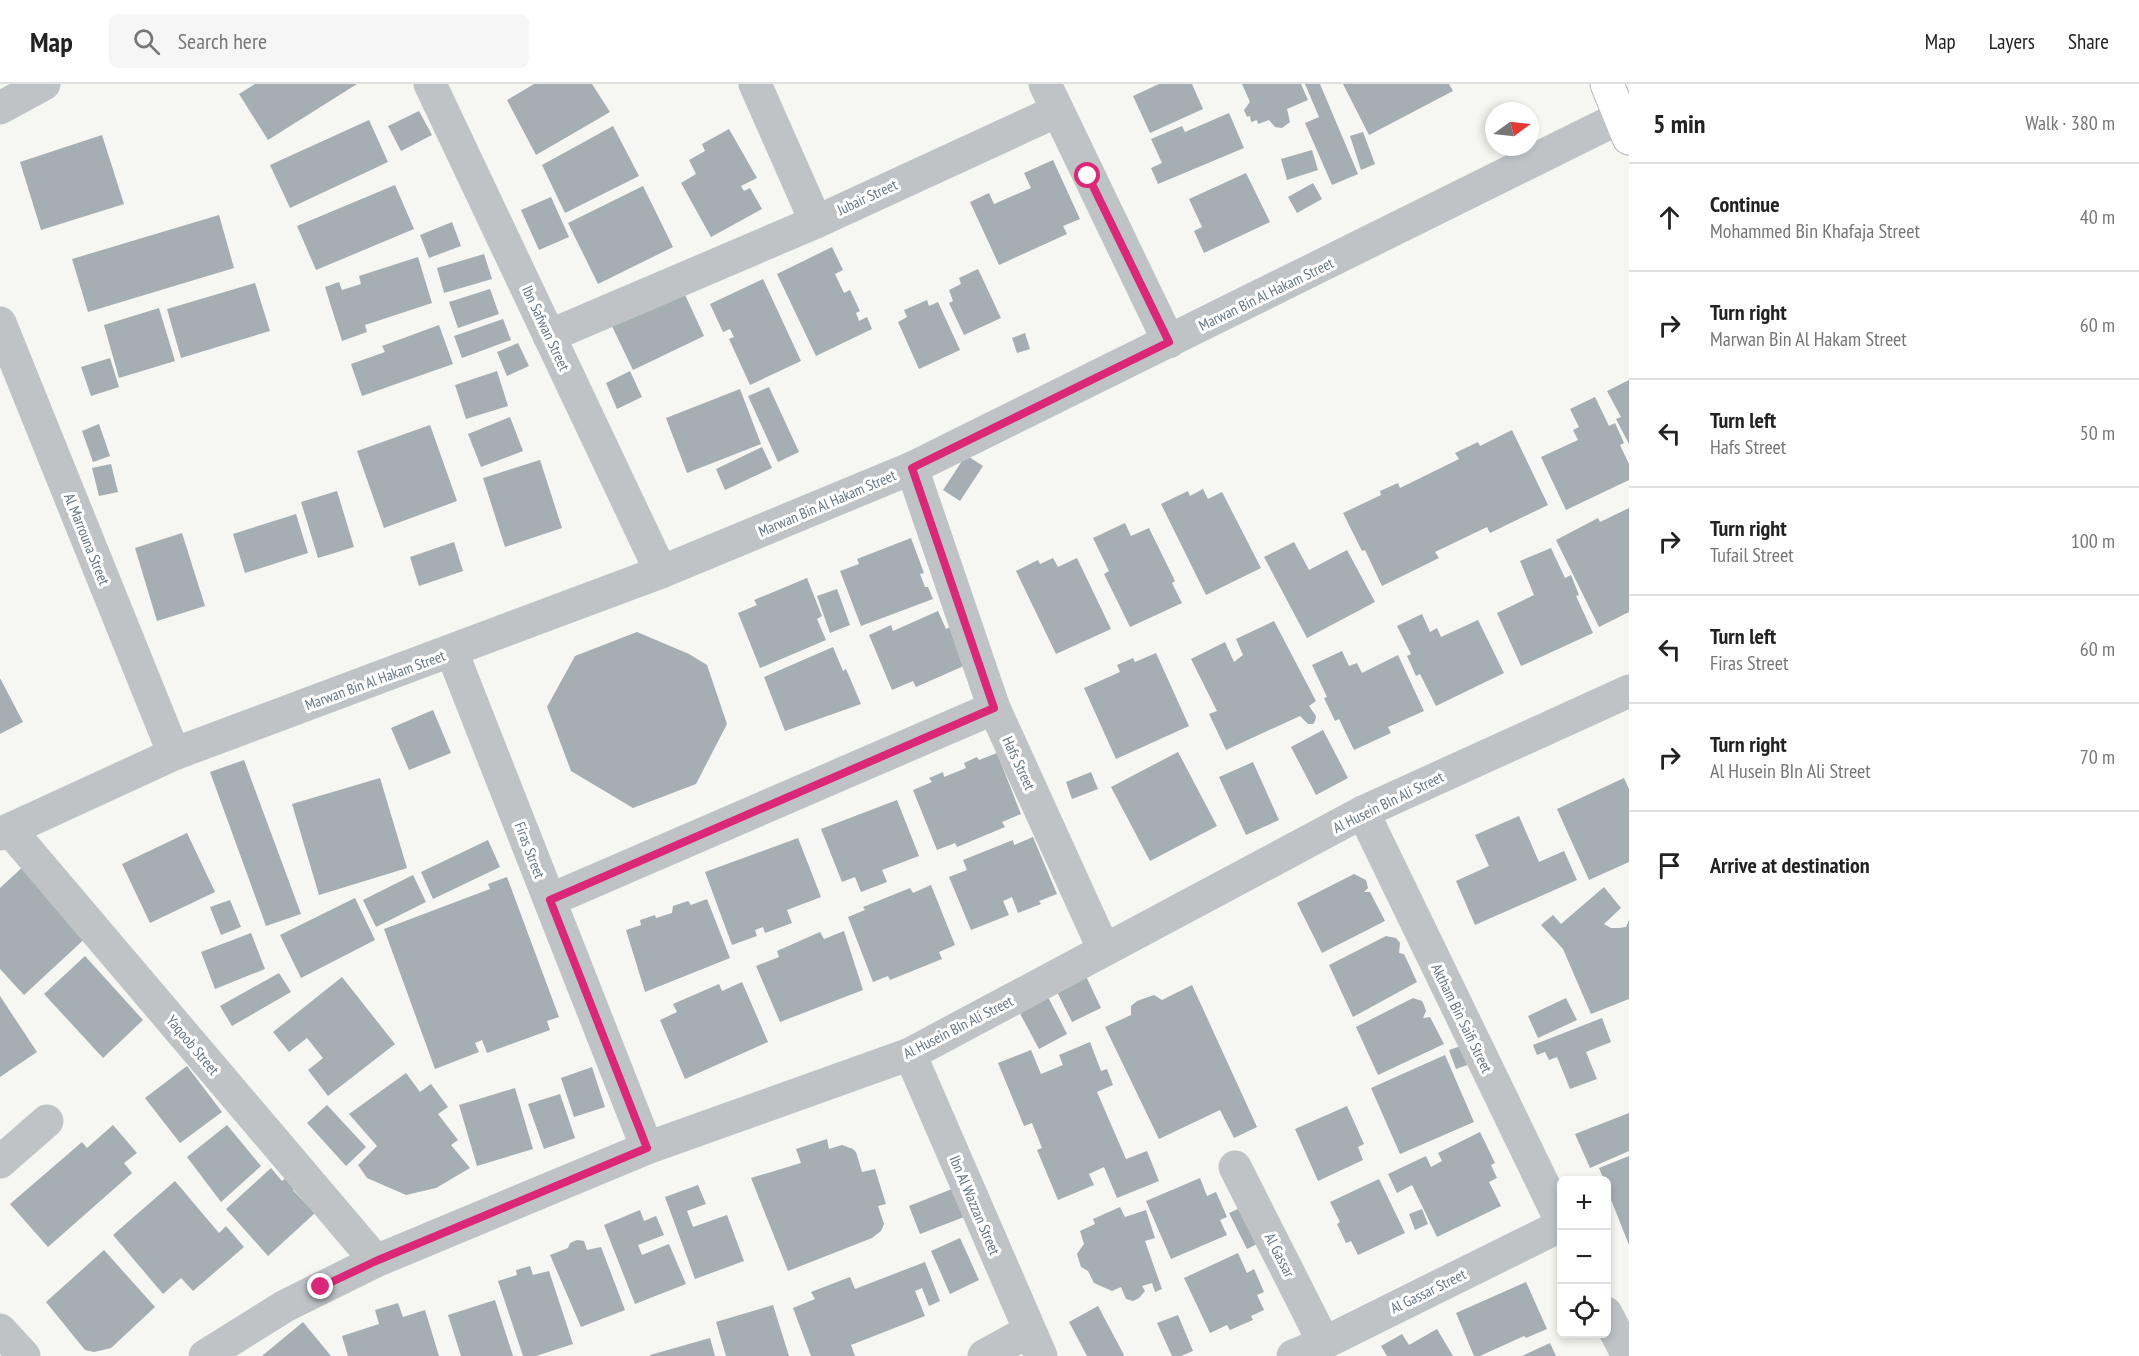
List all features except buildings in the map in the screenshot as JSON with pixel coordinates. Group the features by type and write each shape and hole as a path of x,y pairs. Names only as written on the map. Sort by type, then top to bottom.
{"street":[{"path":"0,108 44,84"},
{"name":"Ibn Safwan Street","path":"430,84 661,572"},
{"path":"755,84 816,222"},
{"path":"1607,84 1626,123"},
{"path":"1051,97 1169,342"},
{"name":"Jubair Street","path":"549,336 816,222 1051,97"},
{"name":"Marwan Bin Al Hakam Street","path":"5,832 174,754 661,572 912,468 1626,123"},
{"name":"Al Marrouna Street","path":"0,323 174,754"},
{"name":"Hafs Street","path":"912,468 994,708 1104,950"},
{"name":"Firas Street","path":"452,652 647,1148"},
{"name":"Al Husein BIn Ali Street","path":"205,1356 285,1306 376,1261 647,1148 910,1054 1363,812 1629,691"},
{"path":"550,900 994,708"},
{"name":"Aktham Bin Saifi Street","path":"1363,812 1557,1214"},
{"name":"Yaqoob Street","path":"5,832 376,1261"},
{"name":"Ibn Al Wazzan Street","path":"910,1054 1035,1343"},
{"path":"0,1162 48,1120"},
{"name":"Al Gassar","path":"1235,1167 1324,1343"},
{"name":"Al Gassar Street","path":"1293,1356 1324,1343 1557,1226"},
{"path":"1611,1323 1628,1356"},
{"path":"0,1330 24,1356"},
{"path":"984,1356 1035,1343"}],"route":[{"path":"321,1287 376,1261 647,1148 550,900 994,708 912,468 1169,342 1088,176"}]}
